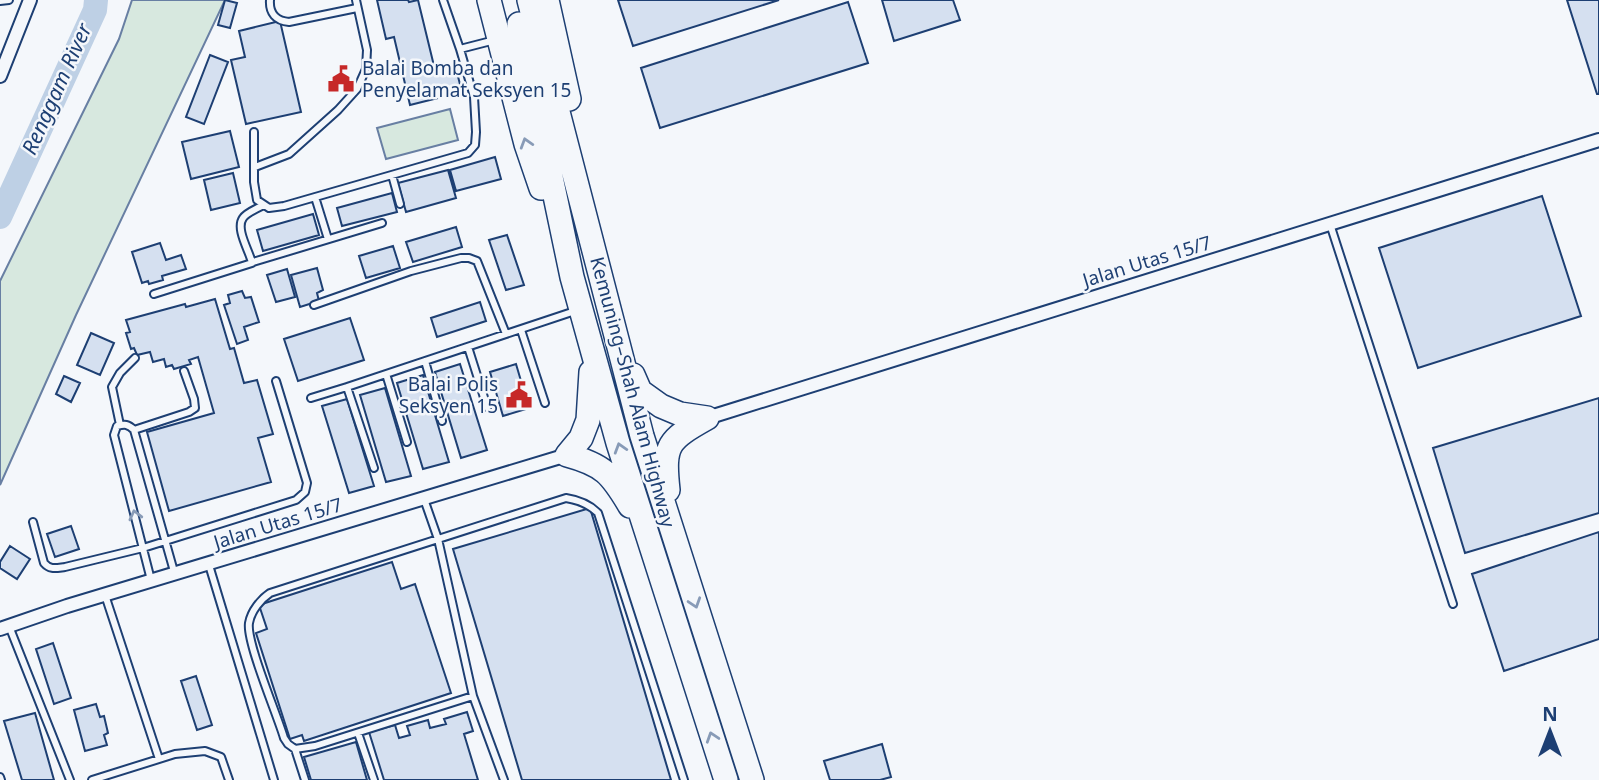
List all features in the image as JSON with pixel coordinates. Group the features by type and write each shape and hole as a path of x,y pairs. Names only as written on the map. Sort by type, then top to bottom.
{"highway":[{"path":"489,0 526,144 572,277"},
{"name":"Kemuning–Shah Alam Highway","path":"513,0 530,39 596,256 642,436 752,780"},
{"name":"Kemuning–Shah Alam Highway","path":"529,0 530,39 572,277 618,443 726,780"},
{"path":"547,0 572,110 596,256"},
{"path":"591,343 588,420 581,438 567,455 600,467 618,485 648,536"},
{"path":"621,349 640,391 661,407 680,414 707,418"},
{"path":"674,538 666,467 669,446 683,432 707,418"}],"street":[{"path":"0,76 30,0"},
{"name":"Jalan Utas 15/7","path":"707,418 1599,140"},
{"name":"Jalan Utas 15/7","path":"5,628 105,595 567,455"}],"lane":[{"path":"0,1 9,0"},
{"path":"270,0 274,17 289,22 358,8"},
{"path":"255,167 289,153 338,110 357,89 366,69 367,50 356,0"},
{"path":"254,132 254,182 257,200 269,208 468,153 475,145 474,97 443,0"},
{"path":"460,49 498,39"},
{"path":"392,175 400,204"},
{"path":"315,197 328,239"},
{"path":"253,262 241,231 241,223 247,214 263,205"},
{"path":"155,294 382,223"},
{"path":"1330,224 1453,604"},
{"path":"314,305 411,271 469,258 477,261 506,334"},
{"path":"311,398 581,309"},
{"path":"521,330 545,403"},
{"path":"468,347 487,407"},
{"path":"120,425 112,387 120,373 135,358"},
{"path":"425,361 442,421"},
{"path":"134,430 195,408 184,371"},
{"path":"386,374 407,442"},
{"path":"33,522 44,563 48,567 65,567 143,548 296,500 305,492 307,483 276,382"},
{"path":"348,387 374,468"},
{"path":"152,582 114,435 120,425 129,425 134,430 175,575"},
{"path":"473,696 315,746 295,748 284,738 251,645 249,624 262,598 270,593 566,498 590,505 598,513 684,780"},
{"path":"424,499 438,539 473,696 504,780"},
{"path":"209,565 274,780"},
{"path":"105,595 159,759"},
{"path":"5,628 70,780"},
{"path":"358,733 374,780"},
{"path":"295,748 305,780"},
{"path":"92,780 175,754 205,751 221,757 229,780"}],"shaded area":[{"path":"132,0 225,0 76,315 0,485 0,281 119,39"},
{"path":"450,109 458,140 386,159 377,128"}],"building":[{"path":"225,0 237,3 230,28 218,25"},
{"path":"377,0 418,0 435,70 455,65 462,92 410,105 394,37 386,39"},
{"path":"618,0 779,0 633,46"},
{"path":"882,0 953,0 960,20 894,41"},
{"path":"1567,0 1599,0 1599,94 1597,94"},
{"path":"848,2 868,63 660,128 641,68"},
{"path":"280,21 301,112 246,124 231,60 245,57 239,31"},
{"path":"210,55 228,62 204,124 186,117"},
{"path":"230,131 239,167 191,179 182,142"},
{"path":"495,157 501,179 456,191 450,170"},
{"path":"448,170 456,198 406,212 398,183"},
{"path":"233,173 240,203 211,210 204,180"},
{"path":"392,193 397,212 342,226 337,208"},
{"path":"1542,196 1581,316 1418,368 1379,248"},
{"path":"313,214 319,235 263,251 257,230"},
{"path":"456,227 462,247 413,262 406,242"},
{"path":"507,235 524,285 506,290 489,240"},
{"path":"160,243 166,260 181,255 186,269 162,276 163,280 142,283 132,252"},
{"path":"393,246 400,268 366,278 359,256"},
{"path":"317,268 323,290 317,293 319,301 300,307 291,275"},
{"path":"287,269 295,297 276,302 267,275"},
{"path":"242,291 245,298 251,297 259,322 244,327 248,340 237,344 224,305 230,303 228,295"},
{"path":"215,299 230,349 234,348 244,383 257,380 273,434 258,438 271,482 169,511 147,432 214,413 198,357 189,360 191,364 174,369 172,365 166,367 164,359 153,362 150,352 137,355 134,348 131,349 126,333 130,332 126,320"},
{"path":"480,302 486,321 437,337 431,318"},
{"path":"350,318 364,360 298,381 284,339"},
{"path":"91,333 114,343 100,375 77,365"},
{"path":"460,364 487,450 461,458 435,372"},
{"path":"516,364 529,408 503,416 490,372"},
{"path":"423,375 449,462 423,469 397,383"},
{"path":"64,376 80,383 71,402 56,394"},
{"path":"385,388 411,476 386,482 360,395"},
{"path":"1599,398 1599,513 1465,553 1433,448"},
{"path":"347,399 374,486 349,493 322,406"},
{"path":"590,508 671,780 522,780 453,549"},
{"path":"71,526 79,549 55,557 47,534"},
{"path":"1599,532 1599,639 1504,671 1472,574"},
{"path":"10,546 30,559 17,579 0,568 0,562"},
{"path":"392,562 401,589 415,584 451,693 304,741 302,735 290,739 256,633 267,629 259,605"},
{"path":"53,643 71,698 54,704 36,649"},
{"path":"196,676 212,725 197,730 181,681"},
{"path":"96,704 100,717 104,716 108,733 104,735 107,745 85,751 74,710"},
{"path":"467,712 473,731 464,734 478,780 384,780 369,732 395,725 399,738 410,735 407,726 428,720 430,728 446,724 444,719"},
{"path":"35,713 54,780 22,780 4,721"},
{"path":"356,742 367,780 311,780 304,757"},
{"path":"882,744 891,777 880,780 830,780 824,761"}],"waterway":[{"name":"Renggam River","path":"0,217 95,10 96,0"}],"place":[{"name":"Balai Bomba dan Penyelamat Seksyen 15","path":"341,79"},
{"name":"Balai Polis Seksyen 15","path":"519,395"}]}
